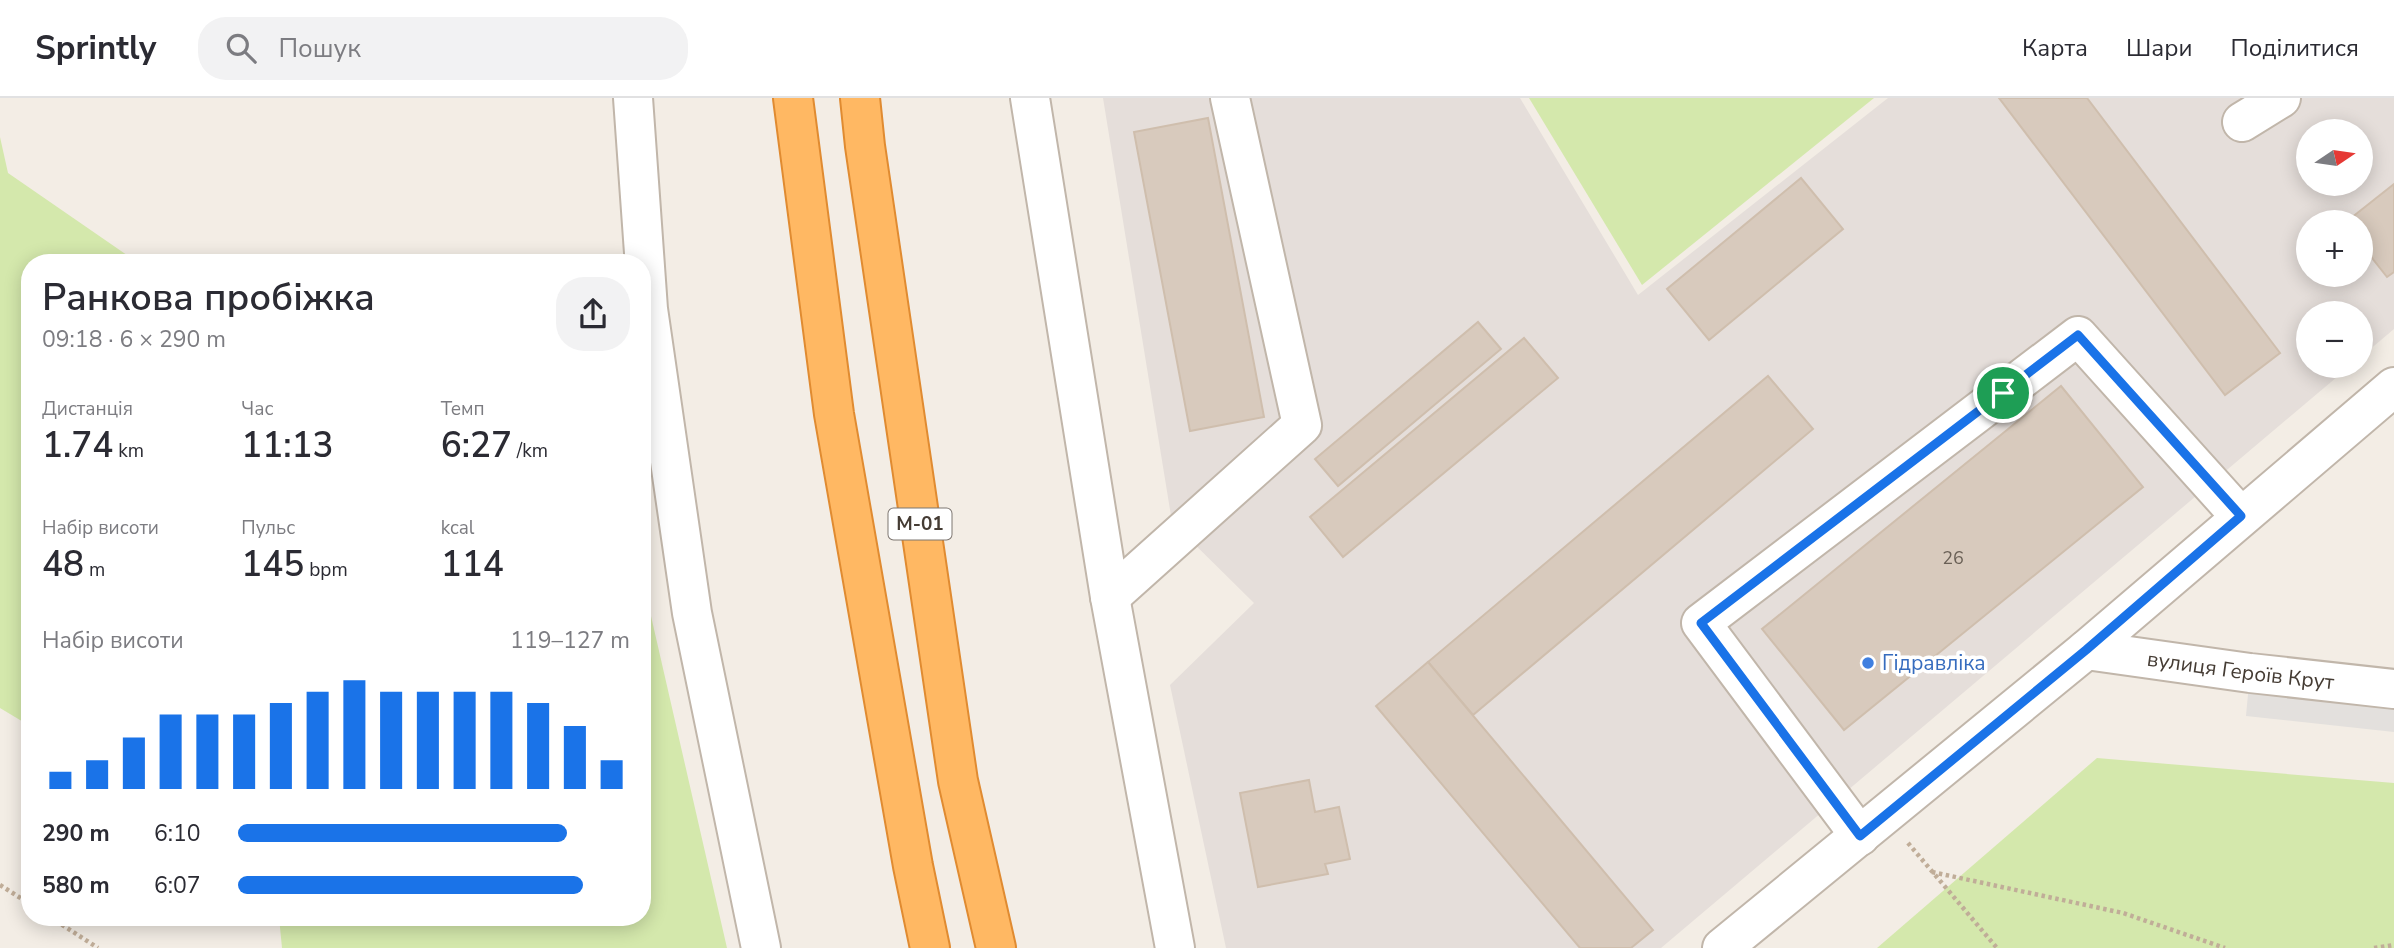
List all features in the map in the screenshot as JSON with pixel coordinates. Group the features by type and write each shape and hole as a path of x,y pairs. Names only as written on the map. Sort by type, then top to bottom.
{"highway":[{"path":"793,98 834,414 913,866 930,948"},
{"name":"М-01","path":"860,98 958,781 996,948"}],"street":[{"path":"633,98 645,254"},
{"path":"1030,98 1110,597 1175,948"},
{"path":"1110,597 1302,425 1230,98"},
{"path":"2242,122 2281,98"},
{"path":"651,323 692,613 761,948"},
{"path":"1872,826 1701,623 2078,335 2241,516"},
{"path":"1722,948 2086,650 2394,387"},
{"name":"вулиця Героїв Крут","path":"2086,650 2250,673 2394,689"}],"path":[{"path":"1872,826 1932,872 1997,948"},
{"path":"1932,872 2123,913 2225,948"},
{"path":"0,885 21,898"},
{"path":"64,926 99,948"},
{"path":"2374,948 2394,946"}],"shaded area":[{"path":"1103,98 1520,98 1638,295 1888,98 2394,98 2394,329 2373,347 2373,301 2296,301 2296,378 2336,378 1661,948 1226,948 1170,685 1254,603 1172,522"},
{"path":"2250,673 2394,689 2394,732 2246,716"}],"green space":[{"path":"1529,98 1874,98 1642,285"},
{"path":"0,137 8,173 125,254 21,254 21,721 0,708"},
{"path":"651,616 727,948 282,948 280,926 651,926"},
{"path":"2097,758 2394,783 2394,948 1877,948"}],"building":[{"path":"1999,98 2087,98 2280,353 2225,395"},
{"path":"1208,118 1264,417 1190,431 1134,132"},
{"path":"1801,178 1843,229 1709,340 1667,289"},
{"path":"2394,184 2394,272 2387,277 2373,259 2373,210 2361,210"},
{"path":"1478,322 1501,349 1338,486 1315,459"},
{"path":"1524,338 1558,378 1343,557 1310,517"},
{"path":"1768,376 1813,429 1473,715 1428,662"},
{"path":"2061,386 2143,487 1844,730 1762,629"},
{"path":"1428,662 1653,930 1631,948 1580,948 1376,706"},
{"path":"1309,780 1315,812 1339,807 1350,859 1325,864 1328,874 1258,887 1240,793"}],"place":[{"name":"Гідравліка","path":"1868,663"}],"route":[{"path":"2078,335 2241,516 2086,650 1860,836 1701,623 2003,393 2078,335"}]}
